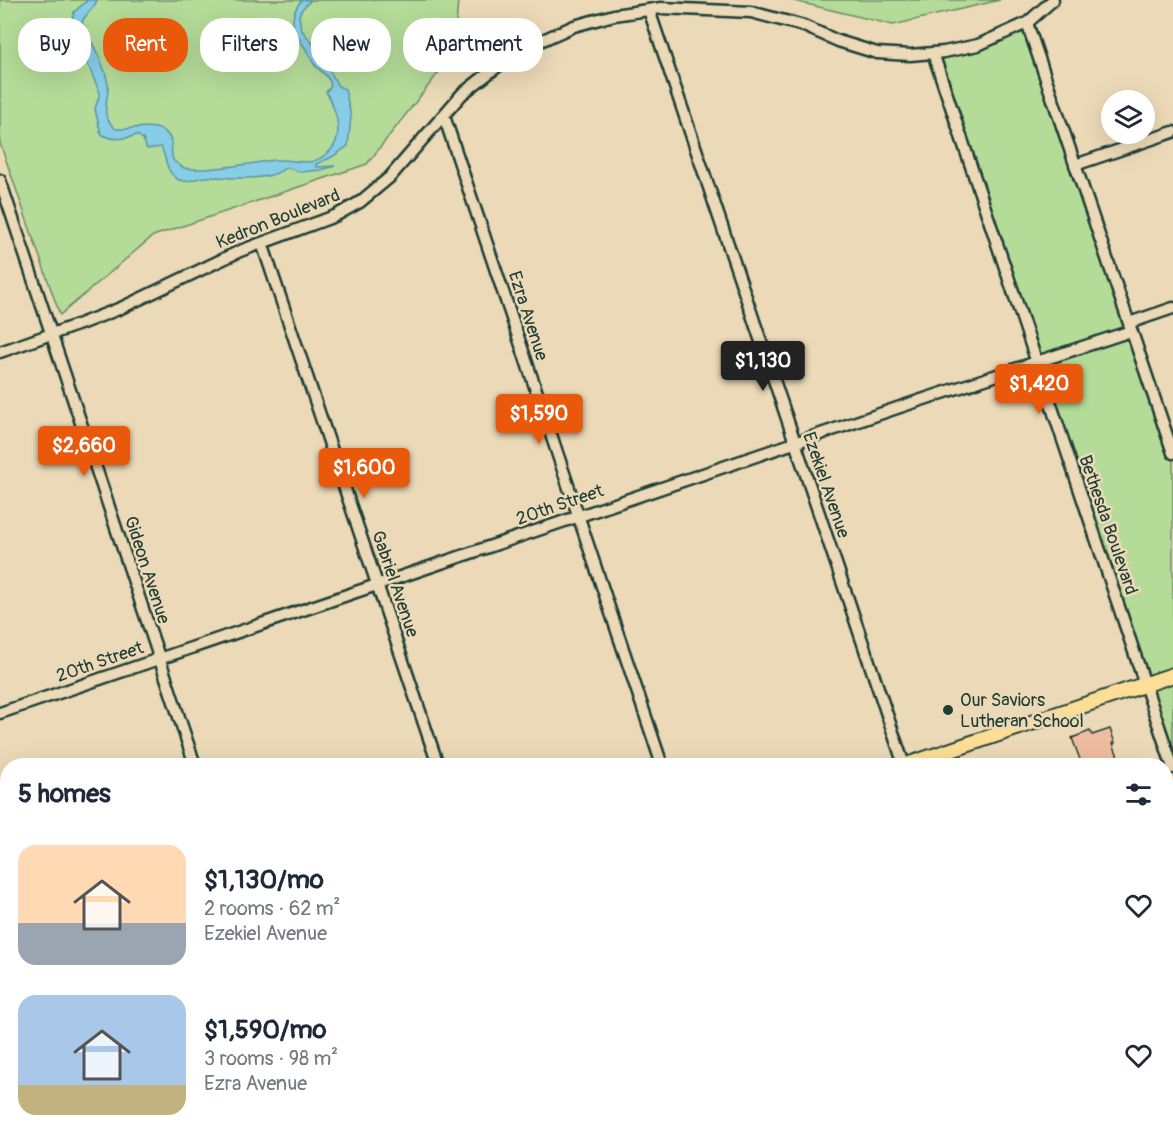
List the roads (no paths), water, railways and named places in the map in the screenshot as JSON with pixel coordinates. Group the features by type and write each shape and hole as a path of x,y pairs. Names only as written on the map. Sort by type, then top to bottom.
{"main road":[{"path":"926,758 1173,675"}],"street":[{"name":"Kedron Boulevard","path":"0,352 121,308 240,251 314,226 336,216 360,201 390,177 462,94 498,66 536,43 574,26 614,15 649,10 701,8 751,12 804,26 838,41 877,53 910,55 978,45 1027,23 1053,0"},
{"name":"Ezekiel Avenue","path":"649,10 903,758"},
{"path":"1027,23 1173,453"},
{"name":"Bethesda Boulevard","path":"933,53 1170,758"},
{"name":"Ezra Avenue","path":"444,116 660,758"},
{"path":"1075,165 1173,132"},
{"name":"Gideon Avenue","path":"0,180 193,758"},
{"name":"Gabriel Avenue","path":"262,243 436,758"},
{"name":"20th Street","path":"0,713 1036,363 1173,308"}],"water":[{"path":"88,0 97,0 85,18 73,18 74,12"},
{"path":"302,0 311,0 299,15 301,29 311,42 311,58 299,38 299,18 293,18"},
{"path":"91,40 107,78 106,113 111,124 116,129 147,127 162,130 171,141 173,160 184,168 225,167 273,160 309,162 330,151 337,136 337,118 326,92 331,86 323,72 331,72 338,86 345,89 351,116 348,146 316,164 316,167 335,166 321,170 301,172 286,167 270,176 205,177 184,181 173,176 161,147 147,149 143,139 137,135 119,139 101,134 95,109 100,93 91,72"}],"place":[{"name":"Our Saviors Lutheran School","path":"948,710"}]}
